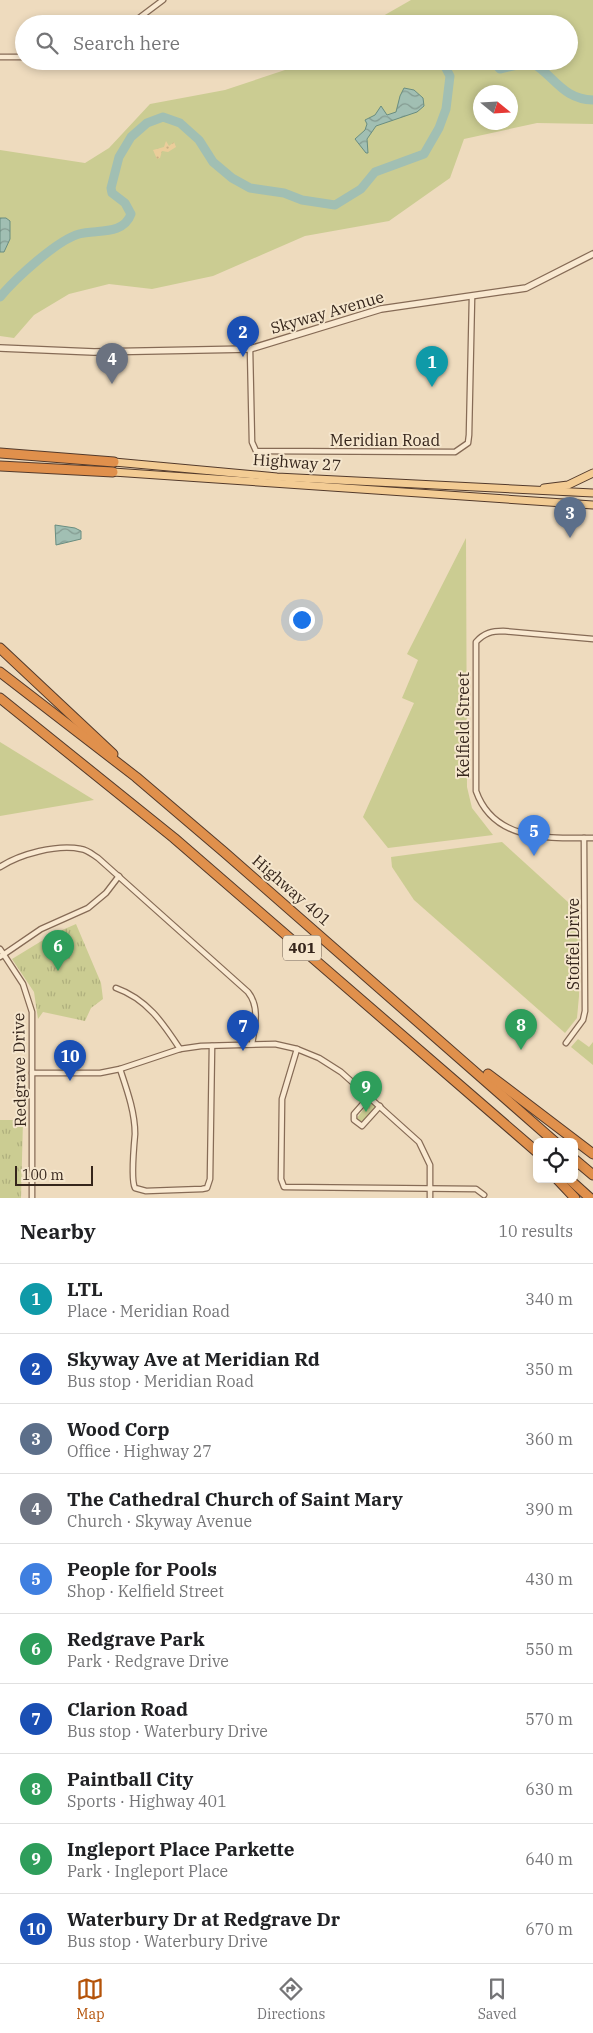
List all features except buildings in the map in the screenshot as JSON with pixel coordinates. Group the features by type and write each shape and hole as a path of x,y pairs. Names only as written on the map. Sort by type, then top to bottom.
{"highway":[{"name":"Highway 27","path":"0,453 114,462"},
{"name":"Highway 27","path":"0,466 113,472"},
{"path":"0,648 136,777"},
{"name":"Highway 401","path":"0,672 136,777 434,1034 551,1138"},
{"name":"401","path":"0,698 174,838 533,1148"},
{"path":"434,1034 593,1154"},
{"path":"521,1138 533,1152"},
{"path":"578,1162 593,1175"},
{"path":"560,1183 575,1198"},
{"path":"573,1183 590,1198"}],"main road":[{"name":"Highway 27","path":"114,462 277,477 593,493"},
{"name":"Highway 27","path":"113,472 593,505"},
{"path":"532,490 568,485 593,472"}],"street":[{"path":"143,15 163,0"},
{"path":"0,57 15,58"},
{"name":"Skyway Avenue","path":"0,348 89,352 250,349 381,308 472,297 526,288 593,254"},
{"name":"Meridian Road","path":"250,349 252,442 256,451 455,452 468,443 469,435 472,297"},
{"name":"Kelfield Street","path":"593,639 496,631 485,634 476,642 476,775 479,800 493,817 517,833 536,837 593,838"},
{"name":"Stoffel Drive","path":"566,1043 583,1020 585,1011 584,838"},
{"path":"0,867 28,853 74,848 86,850 98,858 248,992 253,999 256,1012 252,1044"},
{"path":"2,955 41,929 88,908 106,893 119,876"},
{"name":"Redgrave Drive","path":"0,949 2,955 18,975 30,1001 33,1024 32,1198"},
{"path":"116,988 130,993 158,1016 180,1049"},
{"path":"32,1073 91,1074 120,1069 180,1049 212,1046 275,1044 297,1049 328,1062 380,1106 424,1150 430,1165 430,1198"},
{"path":"120,1069 133,1116 135,1162 132,1177 135,1188 146,1191 207,1188 210,1179 212,1046"},
{"path":"297,1049 285,1084 282,1106 281,1179 284,1187 476,1189 484,1195"},
{"path":"369,1098 354,1114 354,1120 357,1124 362,1126 366,1123 380,1106"}],"green space":[{"path":"411,0 593,0 593,124 537,123 518,127 518,85 473,85 473,130 505,130 464,139 450,178 389,221 305,236 213,276 152,289 109,284 69,294 34,315 14,338 0,336 0,150 85,163 109,148 150,104 225,90 285,70 578,70 578,15 385,15"},
{"path":"466,538 467,787 472,808 493,835 388,848 363,817 414,703 402,698 418,660 407,654"},
{"path":"0,742 94,800 0,816"},
{"path":"502,842 580,913 577,1018 565,1033 414,900 392,867 391,857"},
{"path":"76,924 101,983 103,999 91,1008 85,1021 43,1012 38,1019 34,992 12,959 53,934"},
{"path":"578,1039 589,1047 593,1042 593,1065 571,1047"},
{"path":"368,1103 374,1104 375,1107 364,1121 358,1121 357,1118"},
{"path":"0,1120 23,1120 21,1198 0,1198"}],"sand":[{"path":"166,141 169,146 174,142 176,147 168,152 162,151 160,158 157,159 153,150 164,147"}],"water":[{"path":"404,88 414,90 423,98 424,106 417,112 376,126 367,139 368,153 366,153 355,139 365,130 367,124 365,120 375,115 381,106 387,115 396,112"},
{"path":"0,218 6,218 10,221 10,239 4,252 0,252"},
{"path":"55,525 75,528 81,531 81,539 56,545"}],"waterway":[{"path":"0,297 26,271 59,244 79,234 116,229 127,221 131,214 125,203 112,193 111,188 119,157 131,137 147,123 163,117 180,123 199,140 213,162 232,178 250,188 284,193 302,200 335,205 361,189 375,172 424,154 439,128 446,109 450,76 447,70"},
{"path":"541,70 574,96 593,100"}],"place":[{"name":"Skyway Ave at Meridian Rd","path":"243,357"},
{"name":"The Cathedral Church of Saint Mary","path":"112,384"},
{"name":"LTL","path":"432,387"},
{"name":"Wood Corp","path":"570,538"},
{"name":"People for Pools","path":"534,856"},
{"name":"Redgrave Park","path":"58,971"},
{"name":"Paintball City","path":"521,1050"},
{"name":"Clarion Road","path":"243,1051"},
{"name":"Waterbury Dr at Redgrave Dr","path":"70,1081"},
{"name":"Ingleport Place Parkette","path":"366,1112"}]}
